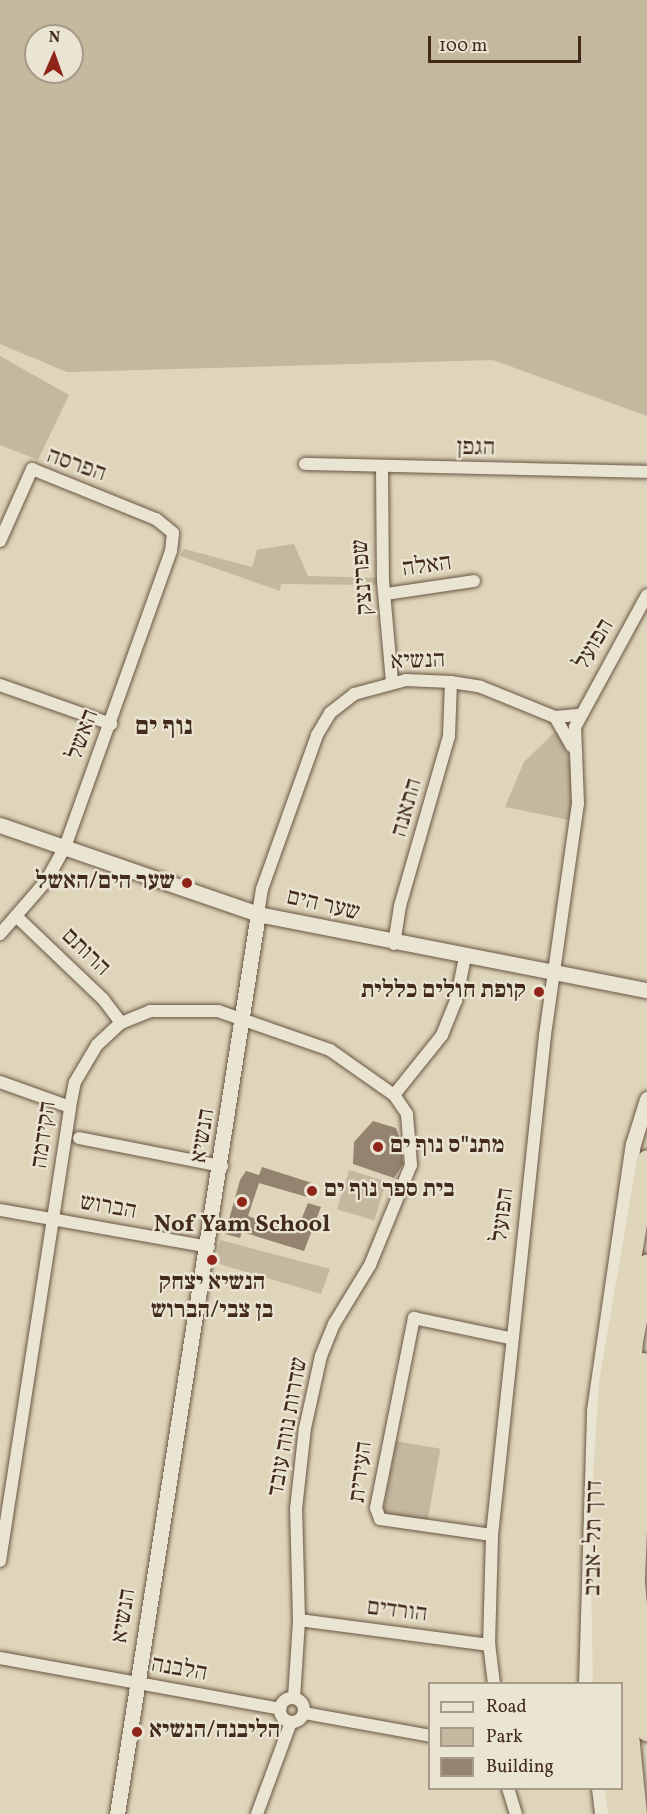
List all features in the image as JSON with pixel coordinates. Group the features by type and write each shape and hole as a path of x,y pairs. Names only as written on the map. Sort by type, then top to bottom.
{"highway":[{"name":"דרך תל-אביב","path":"603,1682 600,1525 609,1382 647,1160"},
{"name":"דרך תל-אביב","path":"623,1682 620,1496 632,1341 647,1264"},
{"path":"647,1308 634,1582 647,1730"},
{"name":"דרך תל-אביב","path":"623,1684 636,1814"},
{"path":"615,1790 618,1814"}],"street":[{"name":"הגפן","path":"305,464 382,469 647,472"},
{"name":"הפרסה","path":"0,541 32,469 156,519 173,533"},
{"name":"שפרינצק","path":"382,469 386,594 392,682"},
{"name":"האשל","path":"0,934 47,880 65,847 111,724 173,533"},
{"name":"האלה","path":"386,594 474,581"},
{"name":"הפועל","path":"494,1682 489,1645 492,1535 510,1338 543,1050 578,804 575,752 578,715 647,595"},
{"name":"הנשיא","path":"117,1814 222,1167 245,1017 245,987 262,889 317,735 330,713 354,694 392,682 452,682 481,687 555,717"},
{"name":"התאנה","path":"394,944 400,906 449,736 452,682"},
{"path":"0,685 111,724"},
{"path":"555,717 578,715"},
{"name":"הפועל","path":"555,717 575,752"},
{"name":"שער הים","path":"0,825 258,914 394,944 647,990"},
{"name":"הרותם","path":"16,916 104,999 121,1023"},
{"path":"394,1095 442,1035 456,1001 465,957"},
{"name":"הקידמה","path":"0,1561 55,1220 70,1107 75,1082 97,1045 121,1023 150,1011 189,1009 245,1017 330,1050 394,1095"},
{"path":"0,1082 70,1107"},
{"name":"שדרות נווה עובד","path":"294,1698 299,1620 296,1509 305,1428 321,1356 334,1324 370,1265 411,1166 407,1114 394,1095"},
{"path":"586,1682 594,1410 633,1144 647,1099"},
{"path":"79,1138 222,1167"},
{"name":"הברוש","path":"0,1210 209,1247"},
{"name":"העירית","path":"492,1535 433,1530 380,1519 376,1513 414,1318 510,1338"},
{"name":"הורדים","path":"299,1620 489,1645"},
{"name":"הלבנה","path":"0,1658 280,1709"},
{"path":"291,1722 280,1709 284,1700 294,1698 301,1702 304,1713"},
{"path":"257,1814 291,1722 304,1713 428,1736"},
{"path":"509,1790 516,1814"},
{"path":"599,1790 602,1814"}],"green space":[{"path":"0,0 647,0 647,416 493,360 67,372 0,344"},
{"path":"0,356 69,395 38,460 0,445"},
{"path":"294,544 308,576 378,578 378,585 281,584 280,591 180,556 184,549 252,567 257,550"},
{"path":"559,728 575,776 573,821 505,807 524,762"},
{"path":"349,1170 386,1181 374,1221 337,1209"},
{"path":"220,1240 330,1269 321,1294 216,1263"},
{"path":"396,1441 440,1449 428,1521 383,1513"}],"building":[{"name":"מתנ\"ס נוף ים","path":"373,1121 396,1128 401,1142 403,1164 394,1178 353,1164 354,1142"},
{"path":"262,1167 312,1183 307,1197 259,1183 248,1216 296,1232 308,1203 321,1207 304,1251 242,1232 240,1238 225,1234 240,1180 246,1171 259,1175"}],"place":[{"name":"שער הים/האשל","path":"187,883"},
{"name":"קופת חולים כללית","path":"539,992"},
{"name":"מתנ\"ס נוף ים","path":"378,1147"},
{"name":"בית ספר נוף ים","path":"312,1191"},
{"name":"Nof Yam School","path":"242,1202"},
{"name":"הנשיא יצחק בן צבי/הברוש","path":"212,1260"},
{"name":"הליבנה/הנשיא","path":"137,1732"}],"district":[{"name":"נוף ים","path":"164,728"}]}
